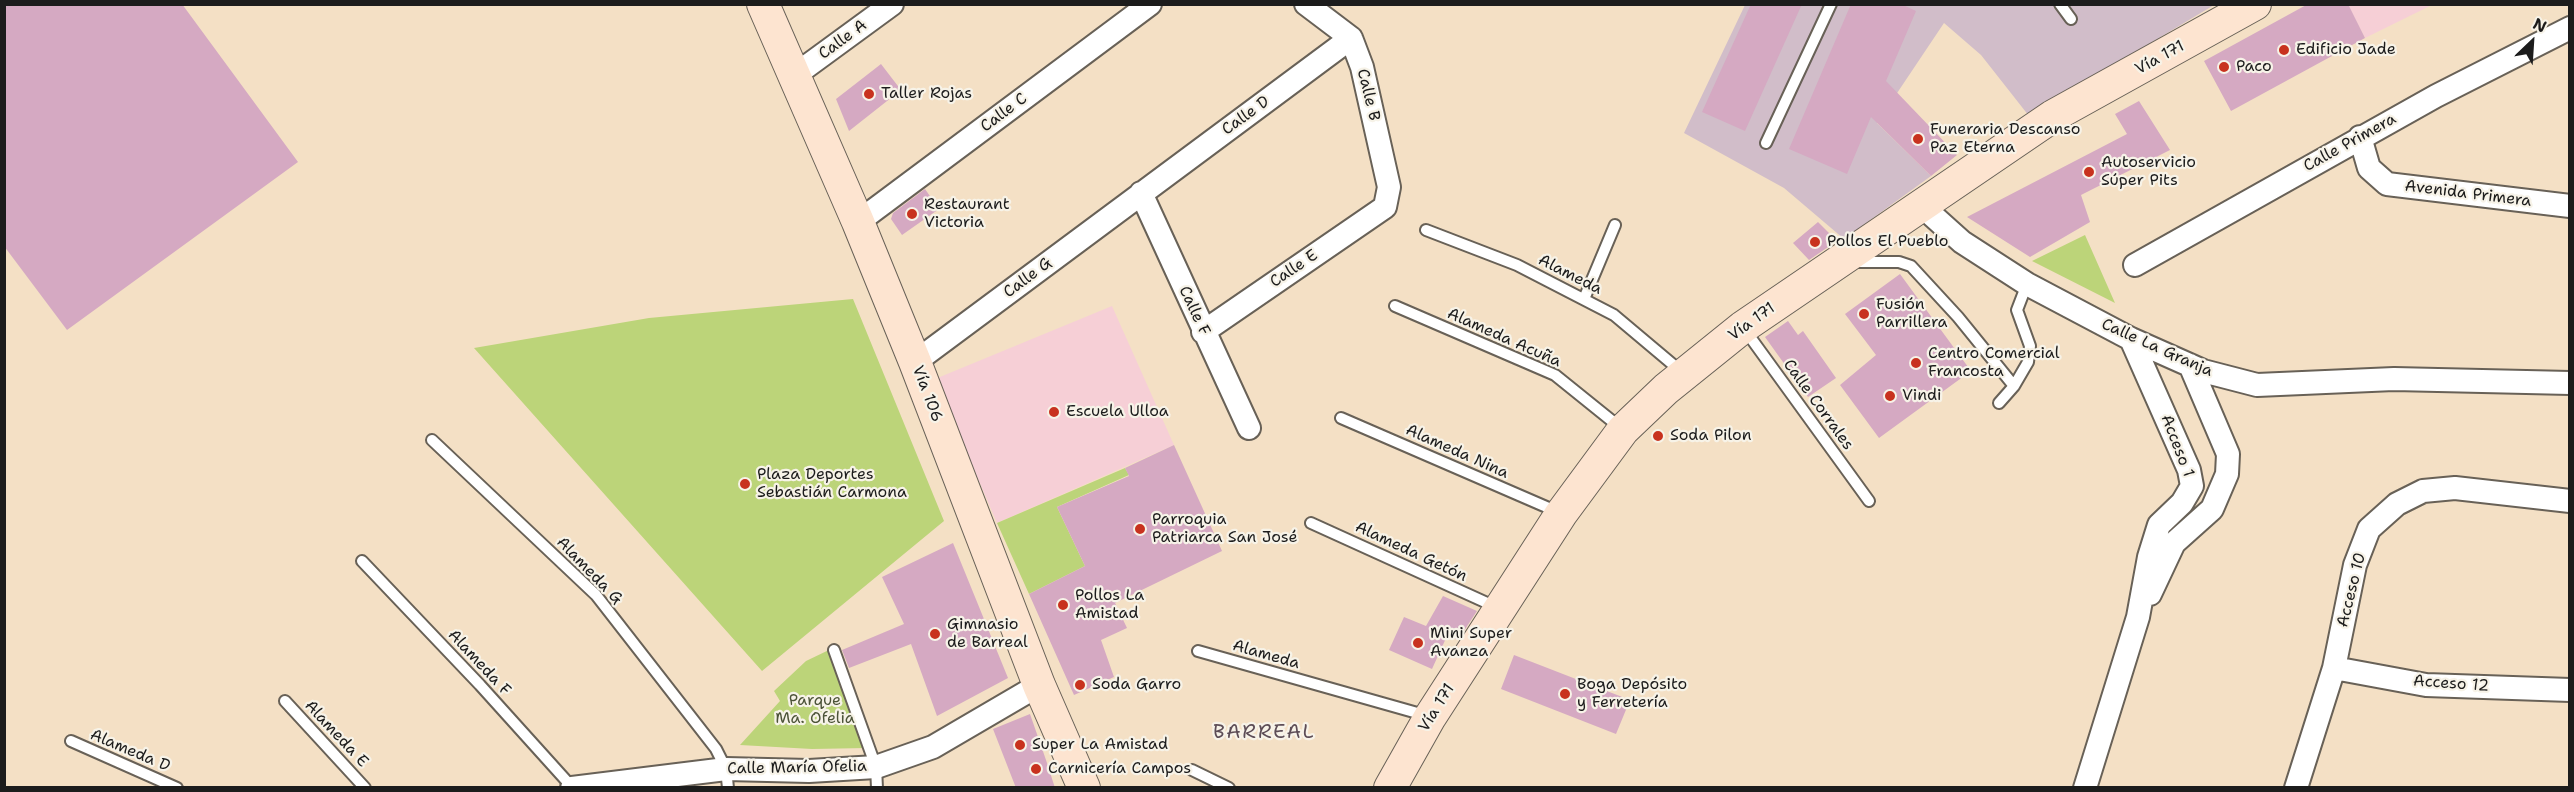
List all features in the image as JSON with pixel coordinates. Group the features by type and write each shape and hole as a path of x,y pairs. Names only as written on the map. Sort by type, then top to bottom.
{"main road":[{"name":"Vía 106","path":"763,4 858,222 915,362 1039,685 1083,788"},
{"name":"Vía 171","path":"1390,788 1430,717 1561,514 1623,430 1684,374 1743,327 1923,207 2053,116 2255,4"}],"street":[{"name":"Calle A","path":"795,75 892,4"},
{"name":"Calle C","path":"858,222 1150,4"},
{"path":"1306,4 1351,38"},
{"name":"Calle Primera","path":"2134,265 2360,137 2570,28"},
{"name":"Calle D","path":"1141,193 1351,38"},
{"name":"Calle B","path":"1351,38 1362,68 1389,187 1384,207"},
{"name":"Avenida Primera","path":"2360,137 2369,168 2387,184 2570,206"},
{"name":"Calle F","path":"1141,193 1249,428"},
{"name":"Calle G","path":"915,362 1141,193"},
{"name":"Calle E","path":"1203,332 1384,207"},
{"name":"Calle La Granja","path":"1923,207 1962,242 2027,284 2131,339 2190,365 2257,385 2394,379 2570,383"},
{"name":"Acceso 1","path":"2085,788 2138,617 2149,557 2159,525 2182,503 2192,486 2189,470 2131,339"},
{"name":"Acceso 1","path":"2138,617 2175,543 2212,509 2227,474 2228,454 2190,365"},
{"name":"Acceso 10","path":"2296,788 2334,668 2355,565 2369,529 2397,504 2423,491 2455,488 2570,501"},
{"name":"Acceso 12","path":"2334,668 2426,684 2570,690"},
{"name":"Calle María Ofelia","path":"572,788 809,771 877,777 1039,685"}],"lane":[{"path":"1766,143 1831,4"},
{"path":"2060,4 2071,19"},
{"path":"1584,299 1615,225"},
{"name":"Alameda","path":"1426,230 1516,265 1614,315 1684,374"},
{"path":"1838,262 1899,262 1911,266 1958,317 2014,386"},
{"path":"1999,404 2022,374 2030,353 2030,346 2017,315 2018,303 2027,284"},
{"name":"Alameda Acuña","path":"1395,306 1555,375 1623,430"},
{"name":"Calle Corrales","path":"1743,327 1869,501"},
{"name":"Alameda Nina","path":"1341,418 1561,514"},
{"name":"Alameda G","path":"432,440 596,595 716,749 727,778"},
{"name":"Alameda Getón","path":"1311,522 1499,609"},
{"name":"Alameda F","path":"362,561 480,685 572,788"},
{"path":"834,650 877,777"},
{"name":"Alameda","path":"1198,651 1430,717"},
{"name":"Alameda E","path":"285,701 365,788"},
{"name":"Alameda D","path":"71,741 177,788"},
{"path":"1192,770 1229,788"}],"shaded area":[{"path":"1745,5 2214,5 2029,116 1981,55 1944,23 1877,123 1931,176 1844,239 1784,188 1684,133"},
{"path":"2348,5 2432,5 2365,38"},
{"name":"Escuela Ulloa","path":"1112,306 1174,445 997,523 935,379"}],"green space":[{"path":"2085,235 2115,303 2032,261"},
{"path":"853,299 944,521 762,671 474,348 649,318"},
{"path":"1125,468 1129,475 1057,507 1085,566 1029,594 997,523"},
{"name":"Parque Ma. Ofelia","path":"831,649 867,748 812,749 740,745 780,701 774,691 806,661"}],"building":[{"path":"4,4 182,4 298,162 67,330 4,246"},
{"path":"1751,4 1802,4 1745,131 1702,112"},
{"path":"1851,4 1901,4 1916,11 1886,81 1957,155 1931,176 1871,117 1847,174 1789,149"},
{"name":"Edificio Jade","path":"2308,4 2348,4 2365,38 2231,111 2204,61"},
{"name":"Taller Rojas","path":"881,64 901,90 849,131 836,99"},
{"name":"Autoservicio Súper Pits","path":"2139,101 2170,150 2081,195 2090,222 2030,257 1967,217 2127,134 2115,114"},
{"name":"Restaurant Victoria","path":"925,189 939,209 902,235 891,219 893,213"},
{"name":"Pollos El Pueblo","path":"1818,222 1837,241 1809,260 1793,243"},
{"name":"Centro Comercial Francosta","path":"1900,274 1971,371 1879,438 1840,385 1876,355 1845,314"},
{"path":"1788,321 1798,335 1803,331 1836,378 1808,397 1765,337"},
{"name":"Parroquia Patriarca San José","path":"1174,445 1222,551 1115,603 1127,628 1101,640 1114,677 1074,695 1029,594 1085,566 1057,507 1129,476 1125,468"},
{"name":"Gimnasio de Barreal","path":"953,543 1008,678 937,716 911,644 849,668 842,650 904,624 882,577"},
{"path":"1443,596 1477,611 1458,640 1447,636 1432,669 1389,650 1404,617 1426,626"},
{"name":"Boga Depósito y Ferretería","path":"1514,655 1630,700 1616,734 1501,689"},
{"name":"Super La Amistad","path":"1030,714 1055,788 1016,788 993,729"}],"place":[{"name":"Edificio Jade","path":"2284,50"},
{"name":"Paco","path":"2224,67"},
{"name":"Taller Rojas","path":"869,94"},
{"name":"Funeraria Descanso Paz Eterna","path":"1918,139"},
{"name":"Autoservicio Súper Pits","path":"2089,172"},
{"name":"Restaurant Victoria","path":"912,214"},
{"name":"Pollos El Pueblo","path":"1815,242"},
{"name":"Fusión Parrillera","path":"1864,314"},
{"name":"Centro Comercial Francosta","path":"1916,363"},
{"name":"Vindi","path":"1890,396"},
{"name":"Escuela Ulloa","path":"1054,412"},
{"name":"Soda Pilon","path":"1658,436"},
{"name":"Plaza Deportes Sebastián Carmona","path":"745,484"},
{"name":"Parroquia Patriarca San José","path":"1140,529"},
{"name":"Pollos La Amistad","path":"1063,605"},
{"name":"Gimnasio de Barreal","path":"935,634"},
{"name":"Mini Super Avanza","path":"1418,643"},
{"name":"Soda Garro","path":"1080,685"},
{"name":"Boga Depósito y Ferretería","path":"1565,694"},
{"name":"Super La Amistad","path":"1020,745"},
{"name":"Carnicería Campos","path":"1036,769"}],"district":[{"name":"BARREAL","path":"1264,733"}]}
